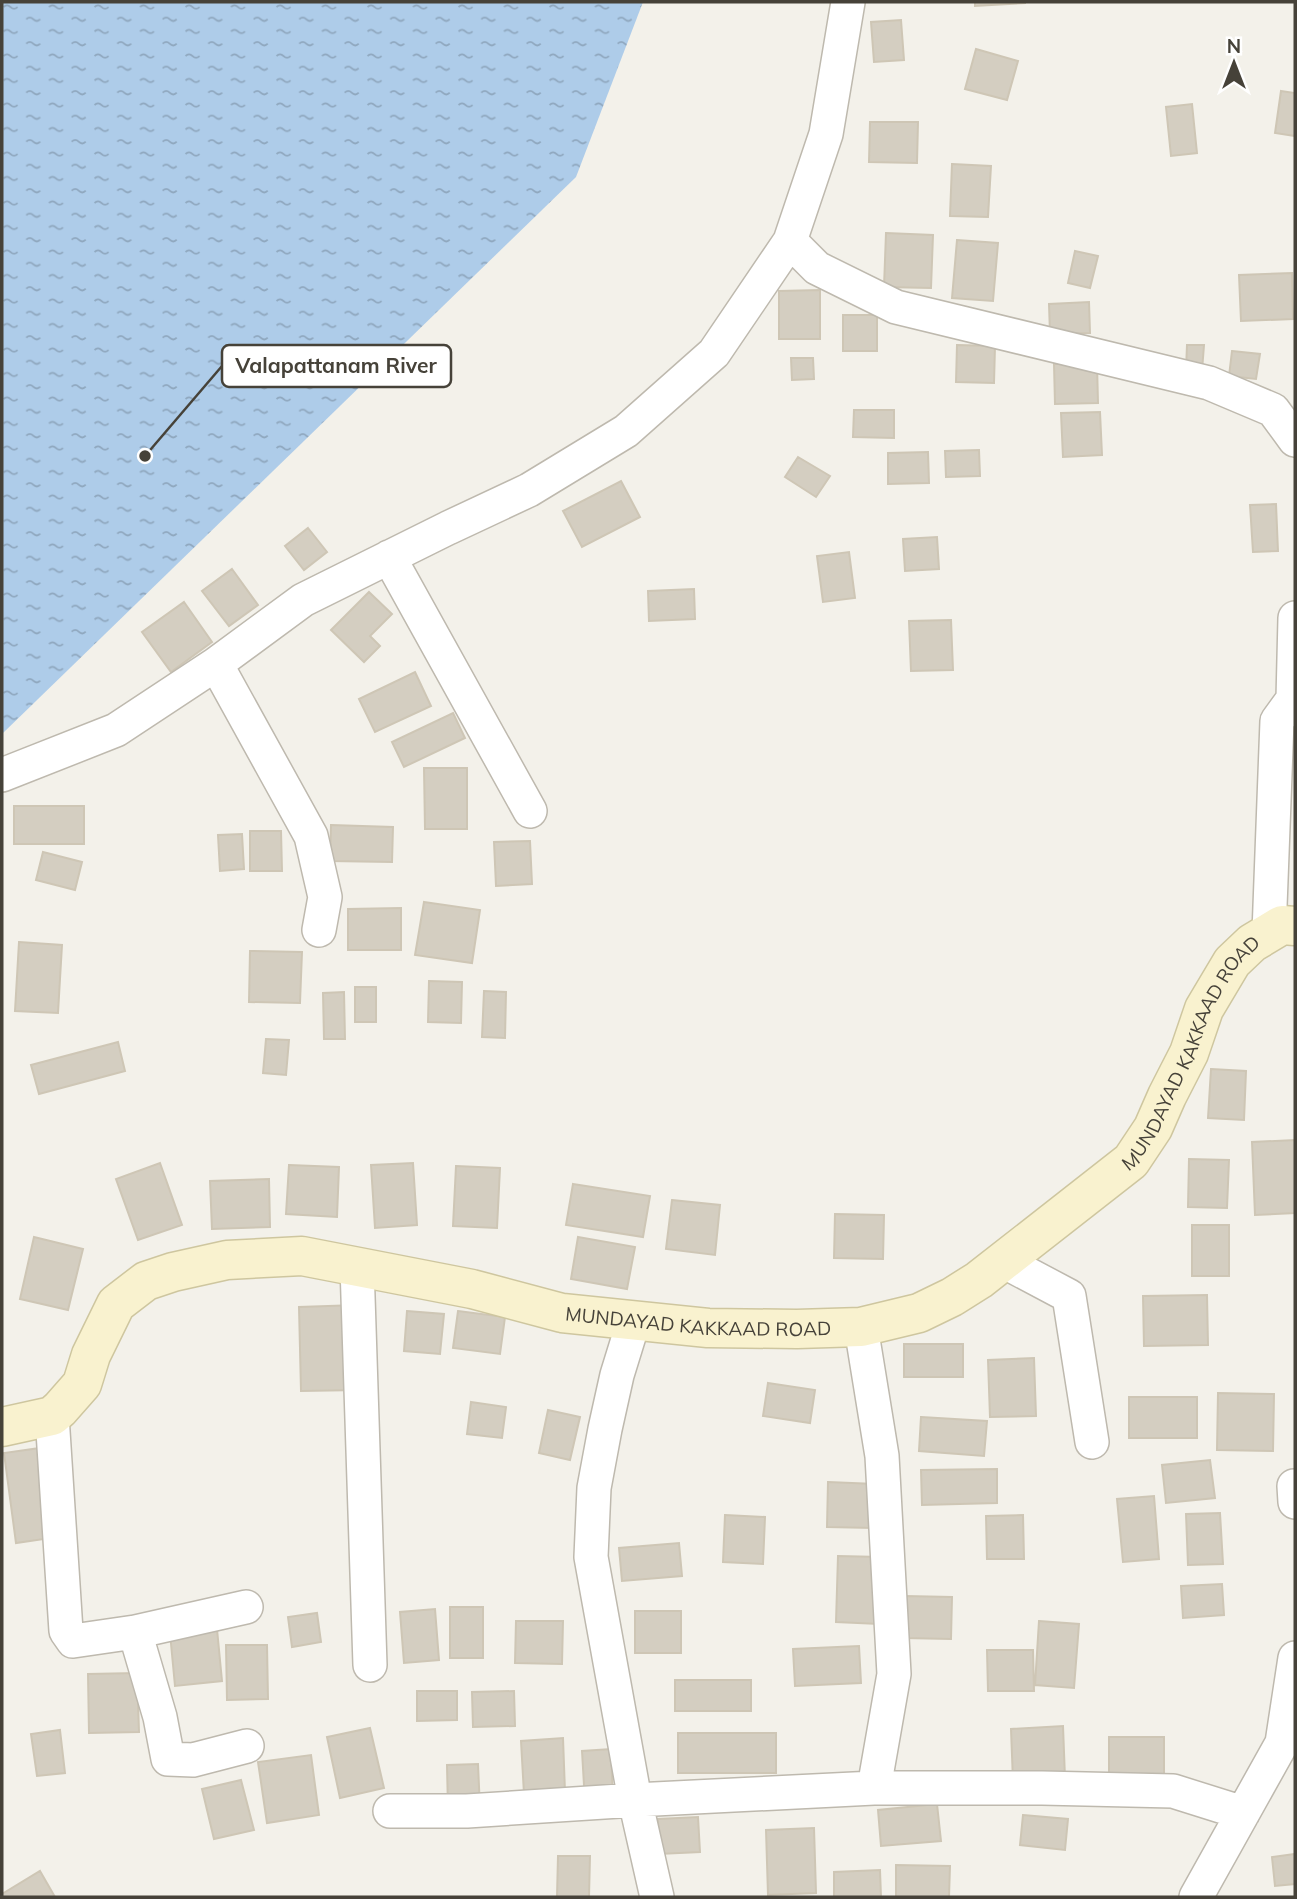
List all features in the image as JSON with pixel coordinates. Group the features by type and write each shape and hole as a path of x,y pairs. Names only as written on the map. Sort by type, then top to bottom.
{"main road":[{"name":"MUNDAYAD KAKKAAD ROAD","path":"52,1416 82,1384 91,1355 116,1304 146,1281 227,1260 302,1256 472,1289 562,1313 708,1328 861,1327 919,1313 979,1280 1131,1161 1153,1128 1189,1053 1204,1009 1232,962 1252,943 1282,929"},
{"path":"2,1427 52,1416"}],"street":[{"path":"2,775 116,730 216,664 303,600 529,490 626,431 715,353 790,241 827,134 848,2"},
{"path":"790,241 817,268 896,307 1209,383 1273,411 1295,440"},
{"path":"389,557 530,811"},
{"path":"1282,929 1278,722 1293,699 1295,618"},
{"path":"216,664 311,836 325,897 319,930"},
{"path":"1003,1261 1069,1296 1092,1441"},
{"path":"357,1266 370,1665"},
{"path":"634,1320 617,1375 594,1488 591,1557 635,1800 657,1897"},
{"path":"861,1327 882,1456 894,1674 873,1788"},
{"path":"52,1416 66,1631 73,1641 135,1632 246,1607"},
{"path":"1295,1486 1295,1502"},
{"path":"135,1632 160,1717 168,1759 193,1760 247,1746"},
{"path":"1196,1897 1282,1743 1295,1658"},
{"path":"390,1811 467,1811 873,1788 1042,1788 1173,1791 1243,1813"}],"water":[{"path":"2,2 643,2 576,177 2,734"}],"building":[{"path":"975,2 1025,2 1025,3 975,6"},
{"path":"901,20 904,60 874,62 871,22"},
{"path":"976,49 1018,61 1007,100 965,89"},
{"path":"1281,91 1295,93 1295,136 1275,133"},
{"path":"1192,104 1197,153 1171,156 1166,107"},
{"path":"870,122 918,122 917,163 869,162"},
{"path":"952,164 991,166 988,217 950,216"},
{"path":"886,233 933,235 931,288 884,287"},
{"path":"957,240 998,243 993,301 952,298"},
{"path":"1075,251 1098,256 1090,288 1068,283"},
{"path":"1292,273 1293,319 1241,321 1239,275"},
{"path":"820,290 820,339 779,339 779,291"},
{"path":"1089,302 1090,333 1050,334 1049,304"},
{"path":"843,315 877,315 877,351 843,351"},
{"path":"957,345 995,346 994,383 956,382"},
{"path":"1187,345 1204,345 1202,371 1186,370"},
{"path":"1232,351 1260,354 1256,379 1229,376"},
{"path":"791,358 813,358 814,379 792,380"},
{"path":"1054,364 1097,364 1098,403 1055,404"},
{"path":"854,410 894,410 894,438 853,437"},
{"path":"1100,412 1102,455 1063,457 1061,413"},
{"path":"979,450 980,476 946,477 945,451"},
{"path":"928,452 929,483 888,484 888,453"},
{"path":"798,457 830,476 816,497 785,477"},
{"path":"621,481 640,517 582,547 563,511"},
{"path":"1276,504 1278,551 1253,552 1250,505"},
{"path":"308,528 327,552 304,570 285,546"},
{"path":"937,537 939,569 905,571 903,539"},
{"path":"849,552 855,598 823,602 817,556"},
{"path":"232,569 258,605 229,626 202,591"},
{"path":"694,589 695,619 649,621 648,591"},
{"path":"369,592 392,614 370,636 380,646 364,662 331,630"},
{"path":"184,602 212,642 171,672 142,632"},
{"path":"951,620 953,670 911,671 909,621"},
{"path":"415,672 431,706 375,732 359,699"},
{"path":"453,713 465,738 404,767 392,742"},
{"path":"424,768 467,768 467,829 425,829"},
{"path":"14,806 84,806 84,844 14,844"},
{"path":"331,825 393,827 392,862 330,861"},
{"path":"250,831 281,831 282,871 250,871"},
{"path":"242,834 244,869 220,871 218,835"},
{"path":"530,841 532,884 496,886 494,842"},
{"path":"43,852 82,862 75,890 36,880"},
{"path":"424,902 480,910 472,963 415,955"},
{"path":"401,908 401,950 348,950 348,909"},
{"path":"19,942 62,945 58,1013 15,1011"},
{"path":"250,951 302,952 300,1003 249,1002"},
{"path":"429,981 462,982 461,1023 428,1022"},
{"path":"355,987 376,987 376,1022 355,1022"},
{"path":"484,991 506,992 505,1038 482,1037"},
{"path":"344,992 345,1039 324,1039 323,993"},
{"path":"266,1039 289,1040 286,1075 263,1073"},
{"path":"118,1042 125,1071 39,1094 31,1065"},
{"path":"1211,1069 1246,1071 1244,1120 1208,1118"},
{"path":"1295,1140 1295,1213 1255,1215 1252,1142"},
{"path":"1189,1159 1229,1160 1227,1208 1188,1207"},
{"path":"160,1163 182,1225 138,1240 116,1179"},
{"path":"413,1163 417,1225 375,1228 371,1165"},
{"path":"289,1165 339,1167 337,1217 286,1214"},
{"path":"456,1166 500,1168 497,1228 453,1226"},
{"path":"269,1179 270,1227 212,1229 210,1181"},
{"path":"573,1184 650,1196 643,1237 566,1225"},
{"path":"672,1200 720,1205 715,1255 666,1249"},
{"path":"835,1214 884,1215 883,1259 834,1258"},
{"path":"1192,1225 1229,1225 1229,1276 1192,1276"},
{"path":"34,1237 83,1249 68,1310 20,1299"},
{"path":"578,1237 635,1247 627,1289 571,1279"},
{"path":"1207,1295 1208,1345 1144,1346 1143,1296"},
{"path":"357,1305 359,1390 301,1391 299,1307"},
{"path":"407,1311 444,1314 440,1354 404,1351"},
{"path":"458,1311 505,1317 500,1354 453,1348"},
{"path":"904,1344 963,1344 963,1377 904,1377"},
{"path":"1034,1358 1036,1416 990,1417 988,1360"},
{"path":"768,1383 815,1390 810,1423 763,1416"},
{"path":"1218,1393 1274,1394 1273,1451 1217,1450"},
{"path":"1129,1397 1197,1397 1197,1438 1129,1438"},
{"path":"471,1402 506,1407 502,1438 467,1434"},
{"path":"548,1410 580,1417 570,1460 539,1453"},
{"path":"921,1417 987,1421 984,1456 919,1451"},
{"path":"40,1448 51,1538 16,1543 4,1453"},
{"path":"1210,1460 1215,1498 1166,1503 1162,1465"},
{"path":"997,1469 997,1503 922,1505 921,1470"},
{"path":"828,1482 875,1484 874,1528 827,1527"},
{"path":"1154,1496 1159,1559 1123,1562 1117,1499"},
{"path":"1220,1513 1223,1564 1188,1565 1186,1514"},
{"path":"725,1515 765,1517 763,1564 723,1562"},
{"path":"1023,1515 1024,1559 987,1559 986,1516"},
{"path":"679,1543 682,1576 622,1581 619,1548"},
{"path":"838,1556 881,1557 879,1624 836,1622"},
{"path":"1222,1584 1224,1615 1183,1618 1181,1586"},
{"path":"905,1596 952,1597 951,1639 904,1638"},
{"path":"450,1607 483,1607 483,1658 450,1658"},
{"path":"435,1609 439,1660 404,1663 400,1612"},
{"path":"635,1611 681,1611 681,1653 635,1653"},
{"path":"317,1613 321,1642 292,1647 288,1617"},
{"path":"516,1621 563,1621 562,1664 515,1663"},
{"path":"1039,1621 1079,1624 1074,1688 1035,1685"},
{"path":"217,1629 222,1681 175,1686 170,1633"},
{"path":"226,1645 267,1645 268,1699 227,1700"},
{"path":"859,1646 861,1683 795,1686 793,1649"},
{"path":"987,1650 1033,1650 1034,1691 988,1691"},
{"path":"137,1673 139,1732 89,1733 88,1674"},
{"path":"675,1680 751,1680 751,1711 675,1711"},
{"path":"417,1691 457,1691 457,1720 417,1721"},
{"path":"514,1691 515,1726 473,1727 472,1692"},
{"path":"1063,1726 1065,1778 1013,1781 1011,1729"},
{"path":"370,1728 384,1788 340,1798 327,1737"},
{"path":"60,1730 65,1773 37,1776 31,1734"},
{"path":"678,1733 776,1733 776,1773 678,1773"},
{"path":"1109,1737 1164,1737 1164,1778 1109,1778"},
{"path":"563,1738 565,1792 524,1794 521,1741"},
{"path":"611,1749 613,1801 585,1802 582,1751"},
{"path":"311,1755 319,1815 267,1823 258,1762"},
{"path":"478,1764 480,1809 448,1810 447,1765"},
{"path":"241,1780 254,1830 214,1839 202,1789"},
{"path":"937,1804 941,1841 881,1846 878,1810"},
{"path":"1023,1815 1068,1819 1065,1850 1020,1845"},
{"path":"698,1817 700,1852 659,1854 658,1819"},
{"path":"814,1828 816,1893 768,1895 766,1830"},
{"path":"1295,1854 1295,1884 1275,1886 1272,1857"},
{"path":"558,1856 590,1856 589,1897 557,1897"},
{"path":"896,1865 950,1866 949,1897 896,1897"},
{"path":"880,1870 881,1897 834,1897 834,1872"},
{"path":"40,1871 55,1897 2,1897 2,1894"}],"place":[{"name":"Valapattanam River","path":"145,456"}]}
